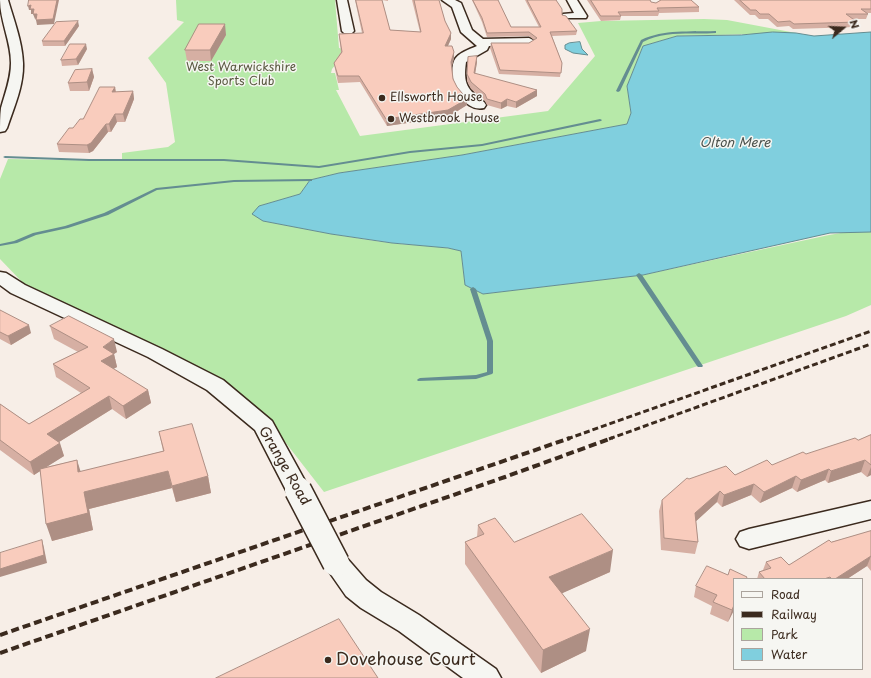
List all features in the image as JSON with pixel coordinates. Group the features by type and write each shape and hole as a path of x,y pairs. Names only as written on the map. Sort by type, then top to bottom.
{"street":[{"path":"0,128 15,80 18,65 15,41 2,0"},
{"path":"342,0 348,31"},
{"path":"451,0 460,8 467,32 481,43 529,42"},
{"path":"566,16 582,16 572,0"},
{"path":"479,105 455,91 460,61 470,53 483,47 481,43"},
{"name":"Grange Road","path":"0,277 9,290 161,357 215,385 264,426 336,563 356,588 409,623 486,678"},
{"path":"750,539 871,510"}],"green space":[{"name":"West Warwickshire Sports Club","path":"176,0 335,0 339,48 348,50 332,69 331,73 335,73 339,90 336,90 360,136 548,111 595,56 578,23 601,21 727,20 796,33 677,36 643,46 627,86 631,113 627,124 462,155 339,173 310,180 300,194 259,206 263,221 360,239 461,251 465,285 483,294 643,275 829,235 871,228 871,305 846,316 324,492 275,429 208,373 24,284 0,259 0,179 8,159 122,161 122,153 168,147 175,142 166,83 148,58 184,22 177,20"}],"water":[{"name":"Olton Mere","path":"773,32 796,33 814,36 871,32 871,232 830,233 643,275 483,294 465,285 461,251 448,248 392,243 331,234 263,221 252,214 259,206 300,194 310,180 339,173 462,155 627,124 631,113 627,86 643,46 677,36 741,35"},
{"path":"580,42 582,49 588,55 573,53 565,49 565,45 569,43"}],"building":[{"path":"29,0 57,0 53,19 36,20 37,14 33,14 34,9 30,9 31,5 28,6"},
{"path":"356,0 382,0 390,30 421,32 414,0 439,0 445,21 451,33 445,46 452,46 454,52 451,62 453,79 457,87 467,99 448,110 386,119 359,76 338,76 334,63 342,52 339,34 363,33"},
{"path":"473,0 498,0 511,27 541,27 527,0 556,0 562,9 562,15 566,16 577,31 550,32 562,63 561,73 500,70 491,43 529,43 537,38 529,32 487,33 482,18"},
{"path":"591,0 650,0 651,2 656,3 661,0 691,0 699,7 657,8 659,11 618,12 621,16 601,16"},
{"path":"740,0 871,0 871,9 861,9 868,14 846,14 857,22 794,24 790,21 778,22 769,14 760,14 756,10 751,10"},
{"path":"78,21 64,41 42,41 56,22"},
{"path":"199,24 225,24 210,50 185,50"},
{"path":"70,44 86,44 76,59 61,60"},
{"path":"477,56 474,73 537,90 516,102 507,99 501,103 487,99 485,94 471,82 467,74 468,57"},
{"path":"92,69 87,82 68,83 75,70"},
{"path":"100,87 115,87 112,92 133,91 123,114 115,114 109,124 106,124 91,143 87,145 57,144 69,128 73,128 80,119 83,119"},
{"path":"0,310 29,325 8,336 0,332"},
{"path":"69,316 114,339 103,347 114,354 101,361 148,390 123,406 109,396 47,434 60,443 30,462 0,440 0,404 29,424 90,388 53,364 88,347 50,326"},
{"path":"192,424 208,476 172,486 168,471 84,492 88,513 46,524 40,469 77,460 78,472 164,451 159,432"},
{"path":"871,435 871,465 865,460 831,471 829,469 801,480 796,476 764,492 754,484 724,495 720,491 695,513 698,542 664,538 662,500 687,478 689,479 726,466 735,475 767,460 772,465 803,452 806,454 855,438 858,440"},
{"path":"582,514 613,550 549,577 590,629 543,650 465,542 484,534 478,525 495,518 514,542"},
{"path":"871,531 871,556 837,578 764,578 759,572 771,568 766,562 781,557 789,565 829,540 831,542"},
{"path":"42,540 44,555 0,569 0,553"},
{"path":"707,566 728,575 730,569 747,577 733,578 732,610 713,602 717,595 696,586"},
{"path":"339,619 378,678 216,678"}],"waterway":[{"path":"618,91 642,41 649,37 658,35 687,32 715,32"},
{"path":"5,157 89,160 224,160 319,167 410,152 482,145 600,120"},
{"path":"1,245 106,214 156,189 234,181 310,180"},
{"path":"639,275 700,366"},
{"path":"420,380 476,377 490,373 490,341 473,289"}],"railway":[{"path":"567,439 871,331"},
{"path":"609,439 871,344"},
{"path":"0,635 570,438"},
{"path":"0,653 505,477 612,438"}],"place":[{"name":"Ellsworth House","path":"382,98"},
{"name":"Westbrook House","path":"391,119"},
{"name":"Dovehouse Court","path":"328,660"}]}
